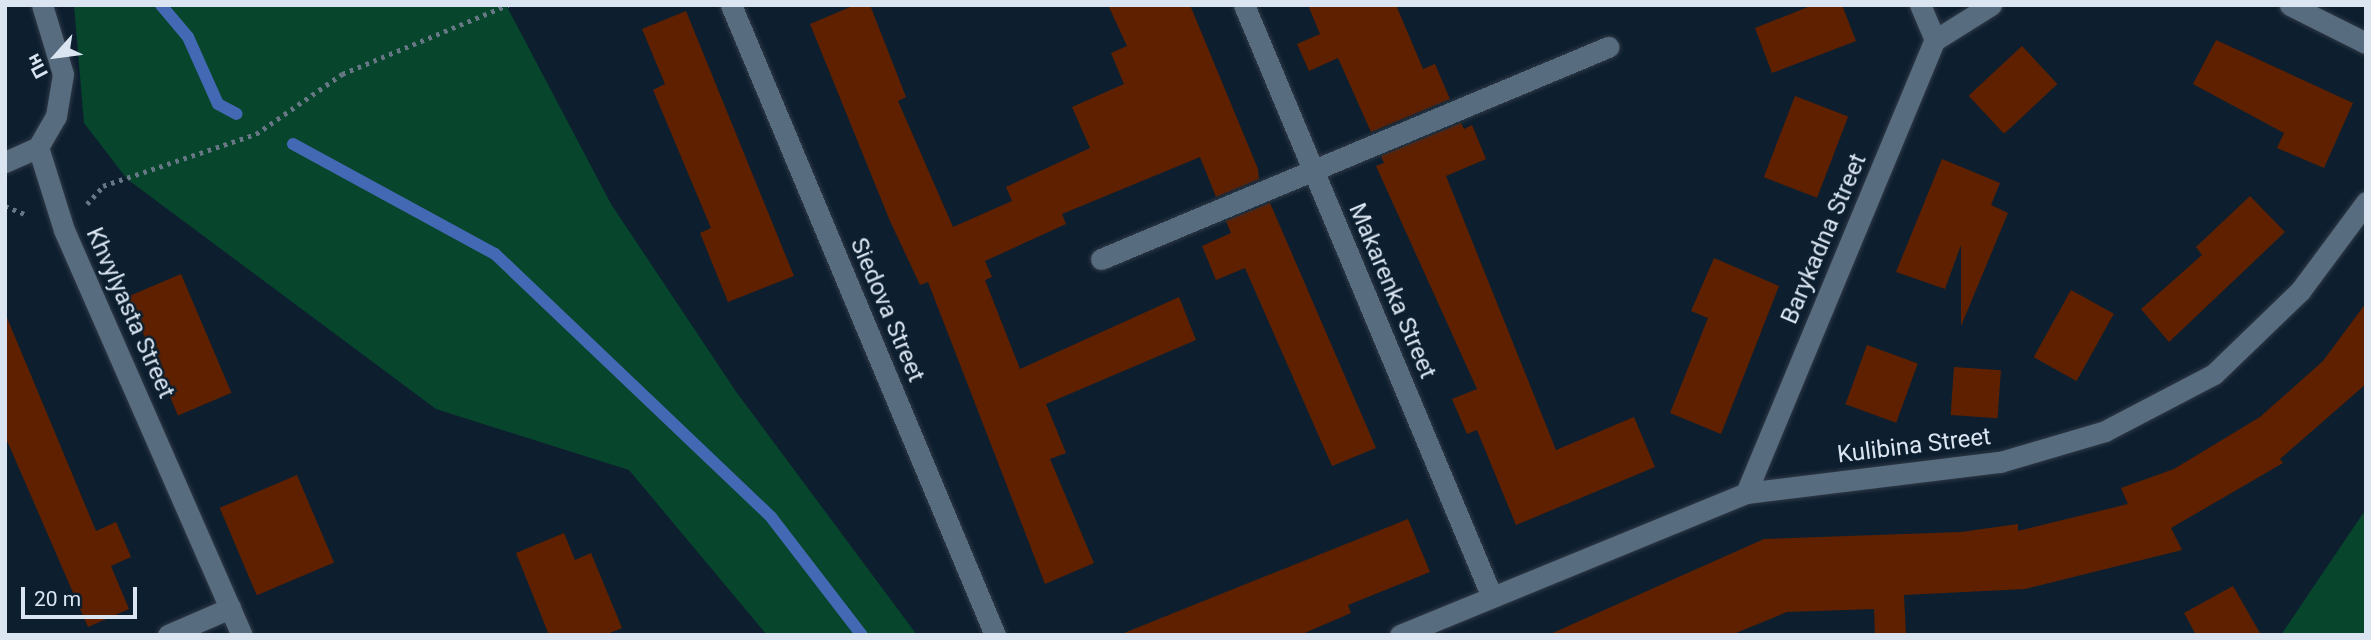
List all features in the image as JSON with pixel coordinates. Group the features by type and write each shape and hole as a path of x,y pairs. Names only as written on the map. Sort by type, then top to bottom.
{"street":[{"path":"5,162 38,147 56,116 63,74 42,5"},
{"name":"Siedova Street","path":"731,5 995,635"},
{"name":"Makarenka Street","path":"1244,5 1492,597"},
{"path":"1920,5 1936,40 1992,5"},
{"path":"2290,5 2366,43"},
{"name":"Barykadna Street","path":"1746,493 1936,40"},
{"path":"1101,259 1608,47"},
{"name":"Khvylyasta Street","path":"38,147 64,230 242,635"},
{"name":"Kulibina Street","path":"1400,635 1746,493 2000,462 2105,430 2214,374 2300,291 2366,202"},
{"path":"168,635 230,608"}],"path":[{"path":"64,230 103,186 256,134 342,74 508,5"}],"green space":[{"path":"74,5 506,5 611,204 737,393 917,635 767,635 629,470 436,409 127,179 84,123"},
{"path":"2366,509 2366,635 2281,635"}],"building":[{"path":"855,5 870,5 906,97 898,101 953,227 1012,201 1006,187 1090,148 1072,107 1124,84 1111,53 1127,46 1108,5 1190,5 1258,169 1259,179 1216,197 1200,157 1062,214 1066,224 985,261 992,277 985,280 1020,369 1179,297 1196,340 1046,404 1066,453 1050,459 1094,563 1045,584 928,282 920,285 890,221 810,24"},
{"path":"1308,5 1396,5 1423,69 1435,64 1450,99 1371,132 1338,58 1309,71 1297,44 1320,34"},
{"path":"1813,5 1842,5 1856,41 1772,73 1755,28"},
{"path":"686,11 794,276 728,302 700,233 711,228 653,90 665,84 642,29"},
{"path":"2216,40 2353,103 2324,168 2277,148 2284,133 2193,84"},
{"path":"2022,46 2057,84 2004,134 1969,96"},
{"path":"1795,96 1848,116 1817,198 1764,177"},
{"path":"1461,123 1464,129 1472,125 1486,159 1446,176 1556,450 1634,417 1655,467 1516,525 1477,430 1467,434 1452,399 1477,389 1376,166 1384,163 1381,156"},
{"path":"1942,159 2000,183 1991,205 2008,213 1961,326 1961,245 1945,289 1896,272"},
{"path":"2250,196 2285,232 2169,342 2141,309 2202,255 2196,247"},
{"path":"1270,203 1376,448 1332,466 1245,268 1216,280 1202,246 1231,233 1226,221"},
{"path":"1714,258 1779,286 1721,434 1670,413 1708,318 1691,311"},
{"path":"181,274 231,393 178,415 128,297"},
{"path":"2071,290 2114,314 2077,381 2034,357"},
{"path":"2366,303 2366,384 2280,459 2283,463 2171,528 2182,550 2025,589 1904,595 1906,635 1875,635 1874,609 1787,612 1731,635 1548,635 1764,539 1961,532 2018,524 2018,531 2128,504 2121,488 2174,469 2260,417 2323,361"},
{"path":"5,313 96,531 116,522 131,557 111,566 129,609 88,627 5,436"},
{"path":"1867,345 1918,363 1896,423 1845,404"},
{"path":"1954,367 2001,370 1998,418 1951,415"},
{"path":"297,475 334,562 257,595 220,508"},
{"path":"1408,519 1430,572 1348,605 1351,613 1300,635 1119,635"},
{"path":"564,533 575,560 591,553 622,628 605,635 549,635 516,553"},
{"path":"2233,586 2261,635 2196,635 2184,613"}],"waterway":[{"path":"161,5 188,37 218,104 237,114"},
{"path":"293,144 495,254 771,517 862,635"}]}
